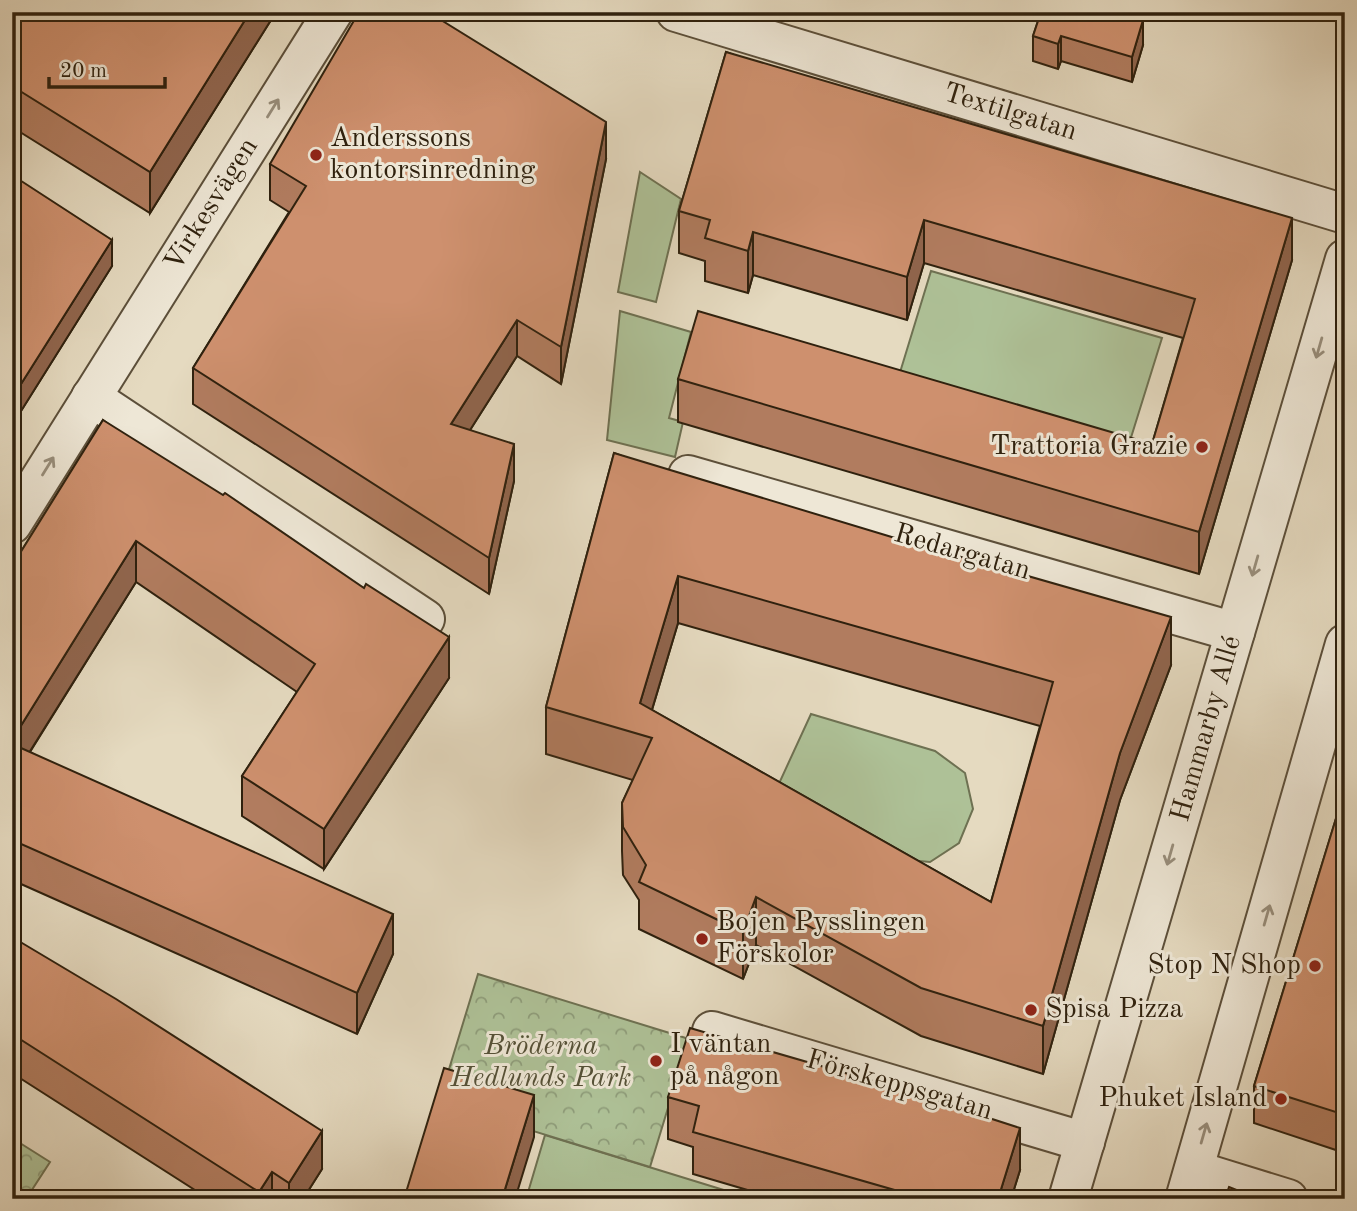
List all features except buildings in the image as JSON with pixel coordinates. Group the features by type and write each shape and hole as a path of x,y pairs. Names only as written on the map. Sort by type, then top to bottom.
{"street":[{"name":"Virkesvägen","path":"12,524 333,12"},
{"name":"Textilgatan","path":"676,12 1345,214"},
{"name":"Hammarby Allé","path":"1068,1199 1345,258"},
{"path":"91,397 425,619"},
{"name":"Redargatan","path":"688,475 1235,632"},
{"path":"1288,1199 1189,1184 1342,662"},
{"name":"Förskeppsgatan","path":"712,1031 1085,1142"}],"green space":[{"path":"640,172 681,199 656,302 618,292"},
{"path":"931,271 1162,338 1124,460 894,392"},
{"path":"620,311 691,332 669,418 683,422 675,457 607,440"},
{"path":"811,714 935,751 965,773 973,809 959,843 930,862 897,859 776,790"},
{"name":"Bröderna Hedlunds Park","path":"478,974 689,1039 650,1167 439,1102"},
{"path":"545,1135 753,1199 526,1199"},
{"path":"12,1138 50,1162 26,1199 12,1199"}],"place":[{"name":"Anderssons kontorsinredning","path":"316,155"},
{"name":"Trattoria Grazie","path":"1202,447"},
{"name":"Bojen Pysslingen Förskolor","path":"702,939"},
{"name":"Stop N Shop","path":"1315,966"},
{"name":"Spisa Pizza","path":"1031,1010"},
{"name":"I väntan på någon","path":"656,1061"},
{"name":"Phuket Island","path":"1281,1099"}]}
